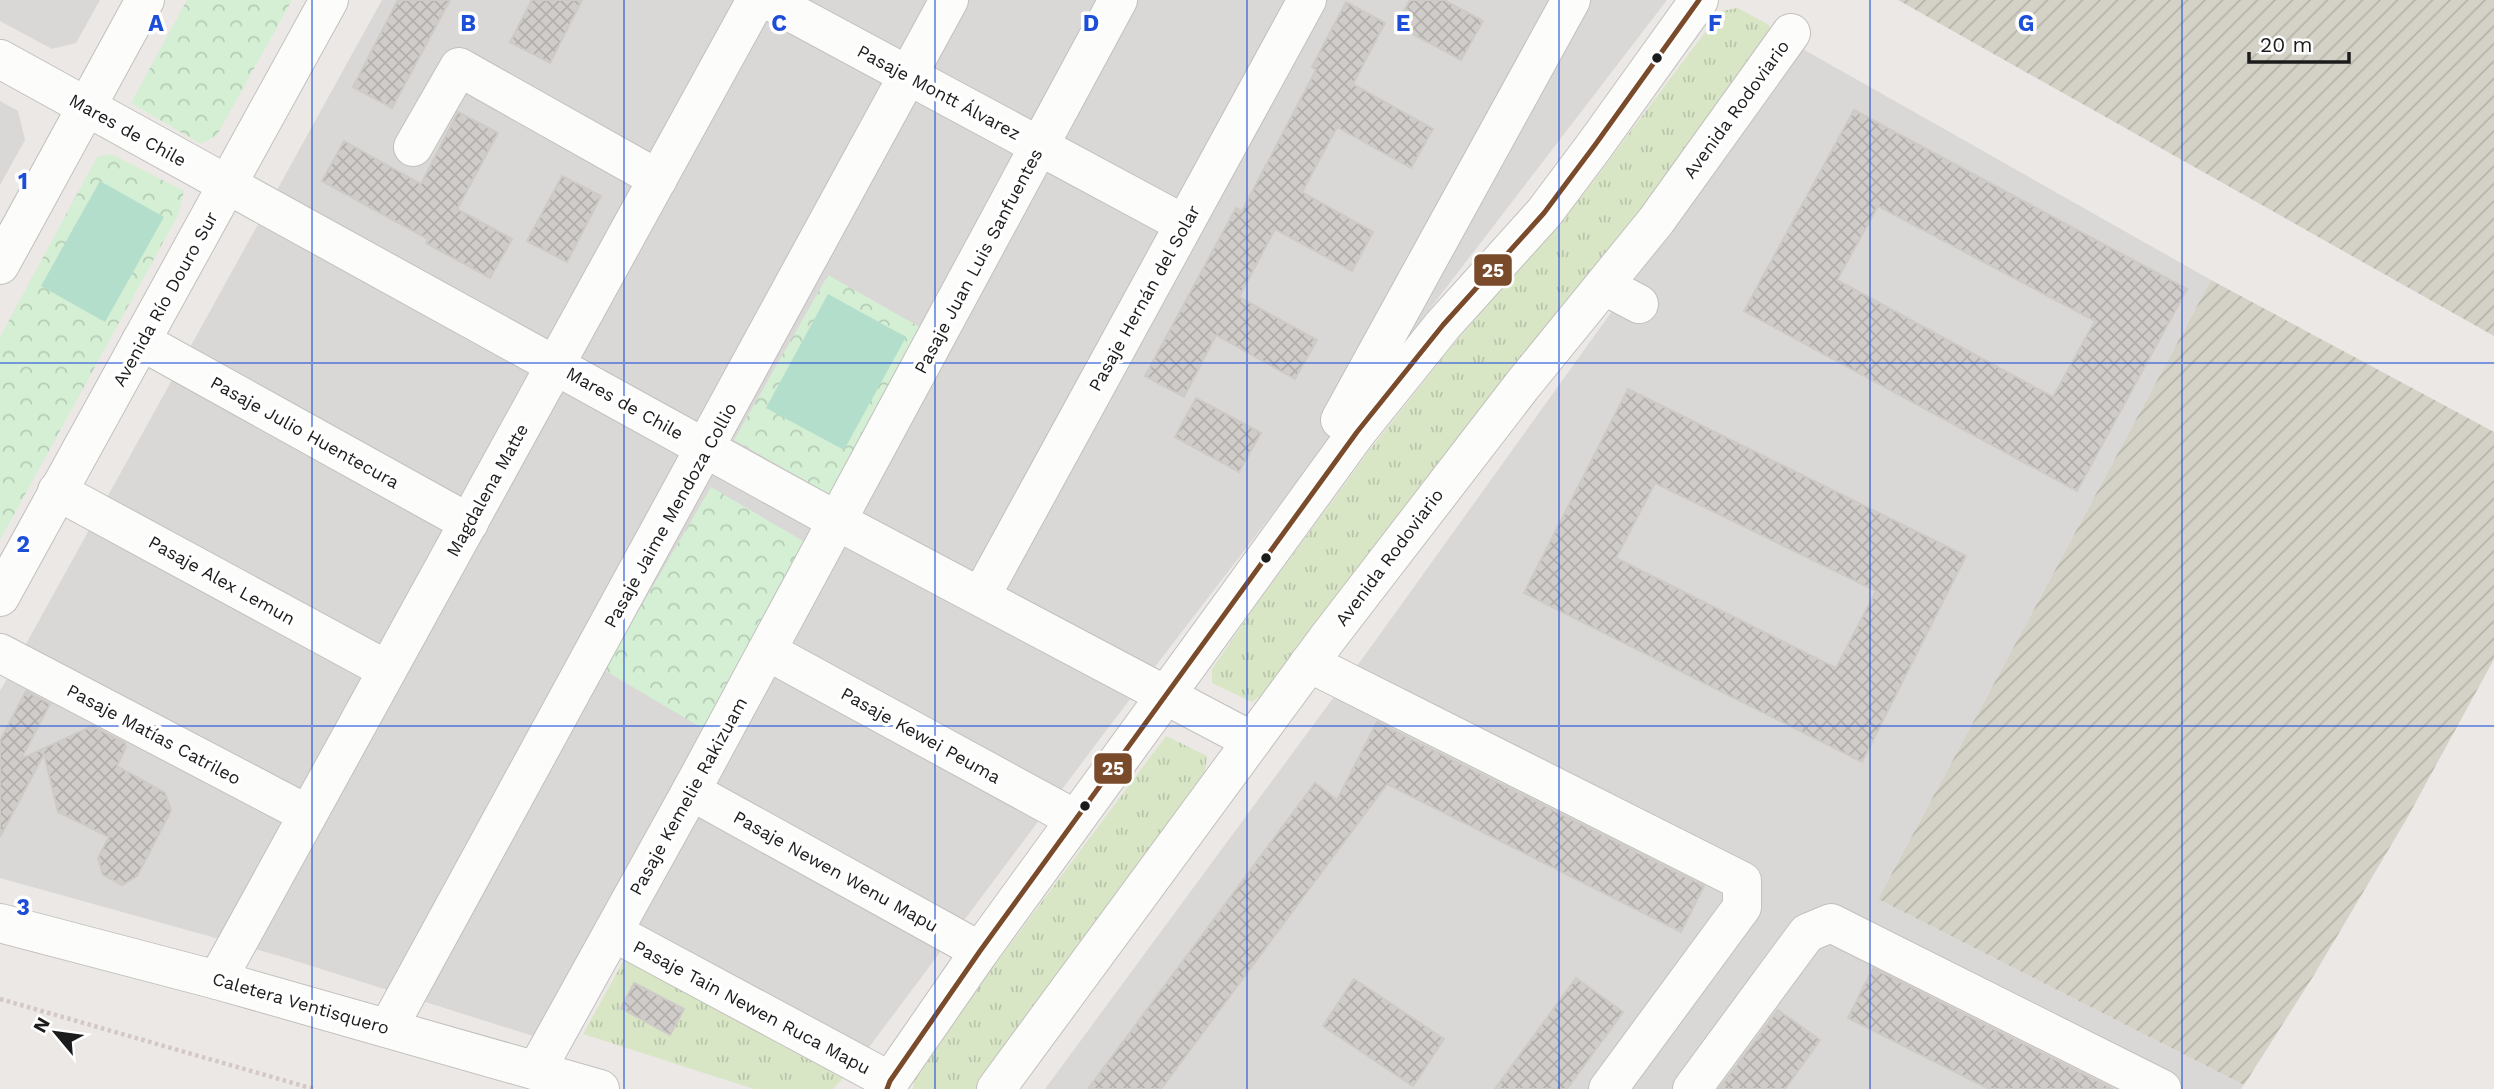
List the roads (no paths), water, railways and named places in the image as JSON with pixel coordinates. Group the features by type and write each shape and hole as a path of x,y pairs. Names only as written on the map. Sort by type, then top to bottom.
{"street":[{"path":"3,253 145,0"},
{"name":"Avenida Río Douro Sur","path":"0,597 329,0"},
{"name":"Magdalena Matte","path":"217,979 756,0"},
{"name":"Pasaje Montt Álvarez","path":"768,0 1184,224"},
{"name":"Pasaje Jaime Mendoza Collio","path":"388,1028 949,0"},
{"name":"Pasaje Juan Luis Sanfuentes","path":"837,521 1118,0"},
{"name":"Pasaje Hernán del Solar","path":"981,596 1307,0"},
{"path":"1357,432 1340,419 1571,0"},
{"path":"888,1085 980,951 1357,432 1443,325 1544,213 1699,0"},
{"name":"Avenida Rodoviario","path":"996,1089 1441,488 1656,221 1791,33"},
{"name":"Mares de Chile","path":"0,59 837,521 1252,741"},
{"path":"413,147 459,68 658,179"},
{"path":"1605,286 1639,304"},
{"name":"Pasaje Julio Huentecura","path":"141,341 469,523"},
{"name":"Pasaje Alex Lemun","path":"57,491 387,670"},
{"name":"Pasaje Kemelie Rakizuam","path":"537,1069 837,521"},
{"name":"Pasaje Kewei Peuma","path":"767,651 1075,819"},
{"name":"Pasaje Matías Catrileo","path":"0,653 307,814"},
{"path":"1310,663 1742,881 1742,906 1608,1089"},
{"name":"Pasaje Newen Wenu Mapu","path":"691,791 980,951"},
{"name":"Caletera Ventisquero","path":"0,923 217,979 600,1089"},
{"path":"1692,1089 1807,933 1831,923 2162,1089"},
{"name":"Pasaje Tain Newen Ruca Mapu","path":"613,932 888,1085"}]}
